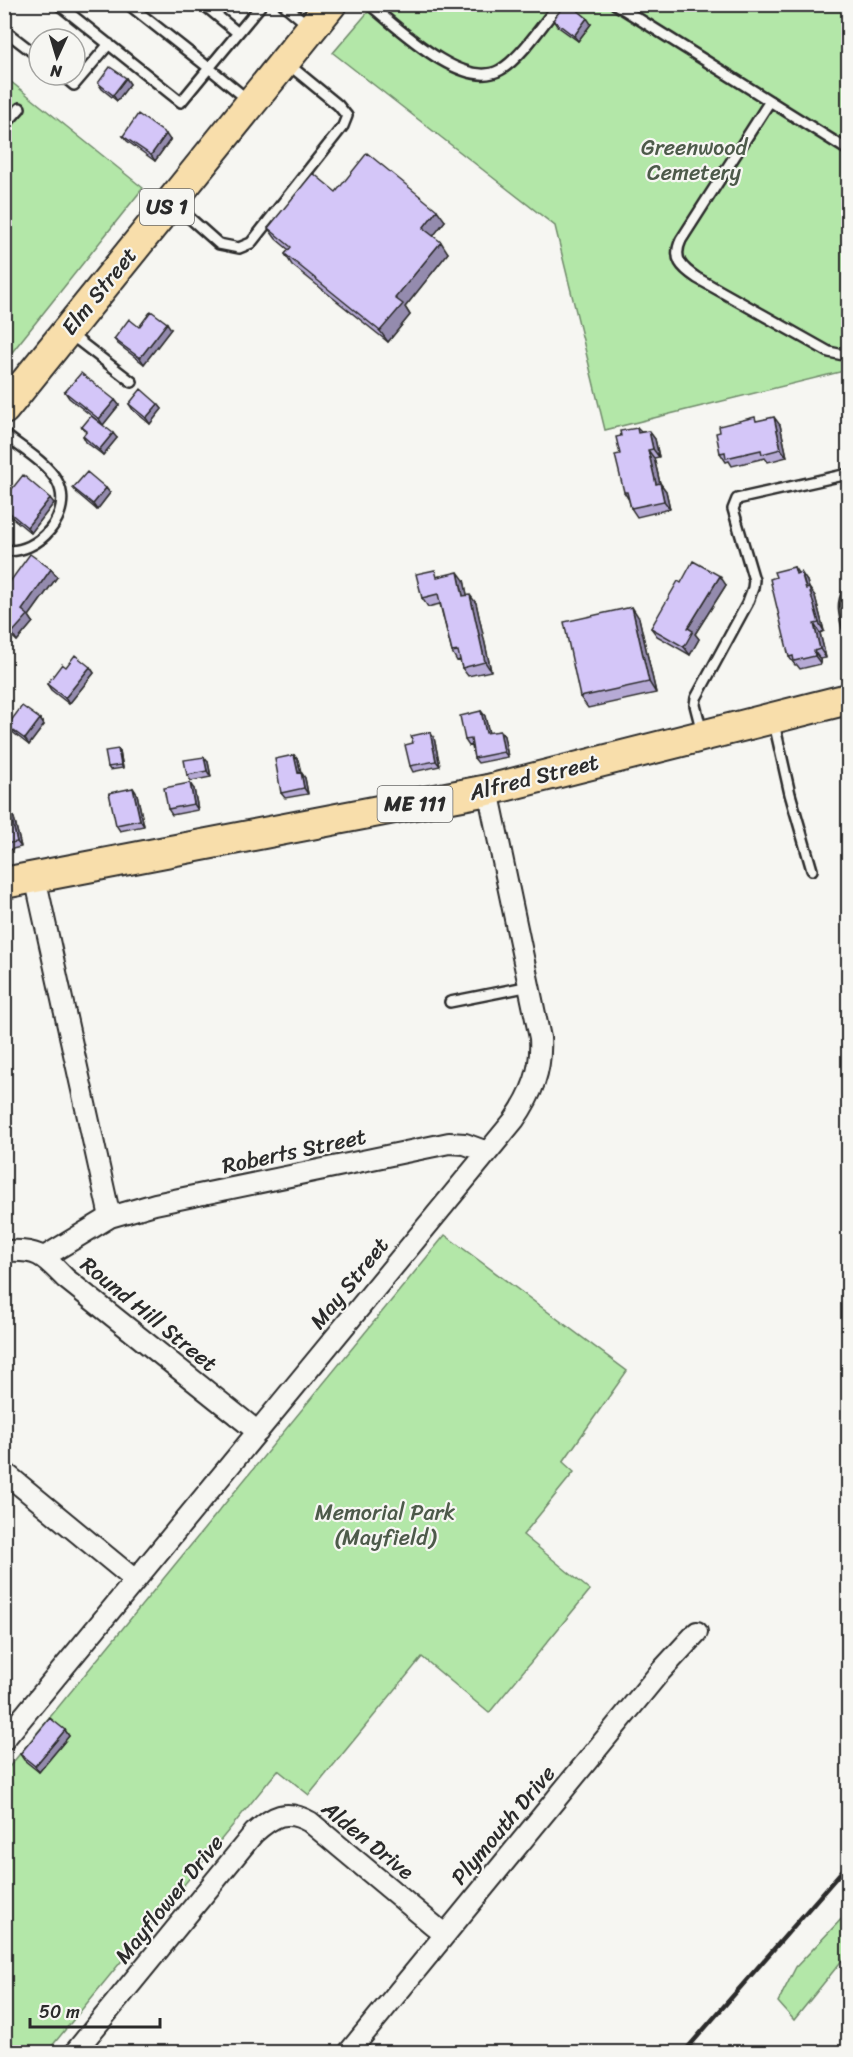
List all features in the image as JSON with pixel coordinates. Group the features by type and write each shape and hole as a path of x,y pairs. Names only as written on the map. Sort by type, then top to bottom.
{"main road":[{"name":"Elm Street","path":"4,409 331,4"},
{"name":"Alfred Street","path":"4,883 488,790 849,699"}],"street":[{"name":"May Street","path":"9,1727 258,1432 523,1107 538,1073 541,1056 540,1038 488,790"},
{"path":"35,878 110,1217"},
{"name":"Roberts Street","path":"44,1257 110,1217 155,1204 448,1143 465,1144 487,1152"},
{"path":"4,1251 31,1251 44,1257"},
{"name":"Round Hill Street","path":"44,1257 65,1278 258,1432"},
{"path":"4,1472 135,1580"},
{"name":"Plymouth Drive","path":"349,2052 660,1672 697,1632"},
{"name":"Alden Drive","path":"285,1814 301,1816 310,1822 444,1934"},
{"name":"Mayflower Drive","path":"75,2052 254,1833 272,1819 285,1814"}],"lane":[{"path":"58,4 181,102 262,4"},
{"path":"128,4 250,102"},
{"path":"203,4 238,33"},
{"path":"283,4 312,28"},
{"path":"369,4 424,48 448,63 468,72 487,75 501,70 518,54 559,4"},
{"path":"615,4 849,150"},
{"path":"4,30 27,48"},
{"path":"87,70 109,44"},
{"path":"171,202 219,244 238,248 251,243 343,126 347,116 338,105 284,61"},
{"path":"770,101 681,240 678,246 678,259 685,269 707,284 829,352 849,356"},
{"path":"4,126 20,108"},
{"path":"67,331 132,382"},
{"path":"4,434 51,472 59,484 61,510 44,537 30,546 4,550"},
{"path":"703,735 695,705 696,698 747,604 753,588 754,580 734,504 737,499 849,474"},
{"path":"849,593 846,596 844,610 849,627"},
{"path":"773,718 790,794 812,870"},
{"path":"450,1002 530,986"}],"green space":[{"name":"Greenwood Cemetery","path":"374,5 848,5 848,370 605,430 555,226 333,53"},
{"path":"5,77 143,188 5,361"},
{"name":"Memorial Park (Mayfield)","path":"445,1235 627,1371 563,1462 574,1472 523,1535 590,1590 489,1713 422,1657 309,1795 278,1770 47,2052 5,2052 5,1772"},
{"path":"848,1912 848,1953 794,2020 778,2002 796,1967"}],"building":[{"path":"565,4 570,4 587,18 574,36 553,20"},
{"path":"110,67 126,78 113,95 98,83"},
{"path":"138,114 166,134 151,155 123,136"},
{"path":"367,153 437,210 423,228 441,242 395,298 403,304 380,331 285,254 291,247 268,228 313,173 336,192"},
{"path":"151,311 167,323 140,358 114,339 129,319 139,327"},
{"path":"81,373 115,400 99,419 65,392"},
{"path":"141,389 158,404 146,418 129,404"},
{"path":"91,416 113,433 99,450 83,436 87,431 82,427"},
{"path":"755,417 756,421 774,417 781,449 762,454 761,450 726,458 725,452 720,453 716,433 720,432 719,426"},
{"path":"637,428 638,433 649,431 653,449 648,450 656,484 660,483 664,501 631,508 627,492 624,492 615,455 620,454 616,437 621,436 620,431"},
{"path":"87,472 106,488 93,504 73,488"},
{"path":"23,475 50,498 27,527 4,508 4,499"},
{"path":"30,554 51,569 22,610 28,615 12,633 4,627 4,590"},
{"path":"693,561 720,576 688,628 693,631 684,647 651,628 678,581 681,583"},
{"path":"794,567 796,574 801,572 806,589 809,588 819,623 814,624 820,649 814,651 815,656 794,661 793,656 789,657 770,579 776,577 774,572"},
{"path":"435,570 437,577 458,572 463,596 470,595 485,662 462,668 458,651 452,652 438,594 422,598 416,574"},
{"path":"632,607 649,682 580,697 564,622"},
{"path":"75,655 90,667 65,698 47,684 62,664 66,667"},
{"path":"22,706 40,719 25,739 7,726"},
{"path":"481,711 486,733 500,731 504,752 474,758 471,739 465,740 460,716"},
{"path":"430,732 436,761 410,766 405,745 413,743 411,736"},
{"path":"118,749 121,765 108,767 105,751"},
{"path":"294,755 304,788 281,793 275,759"},
{"path":"204,757 207,771 187,775 184,760"},
{"path":"190,783 194,804 168,809 164,788"},
{"path":"133,788 140,820 116,825 109,793"},
{"path":"10,812 17,842 4,844 4,814"},
{"path":"50,1718 65,1730 35,1766 20,1754"}],"railway":[{"path":"684,2052 848,1864"}]}
